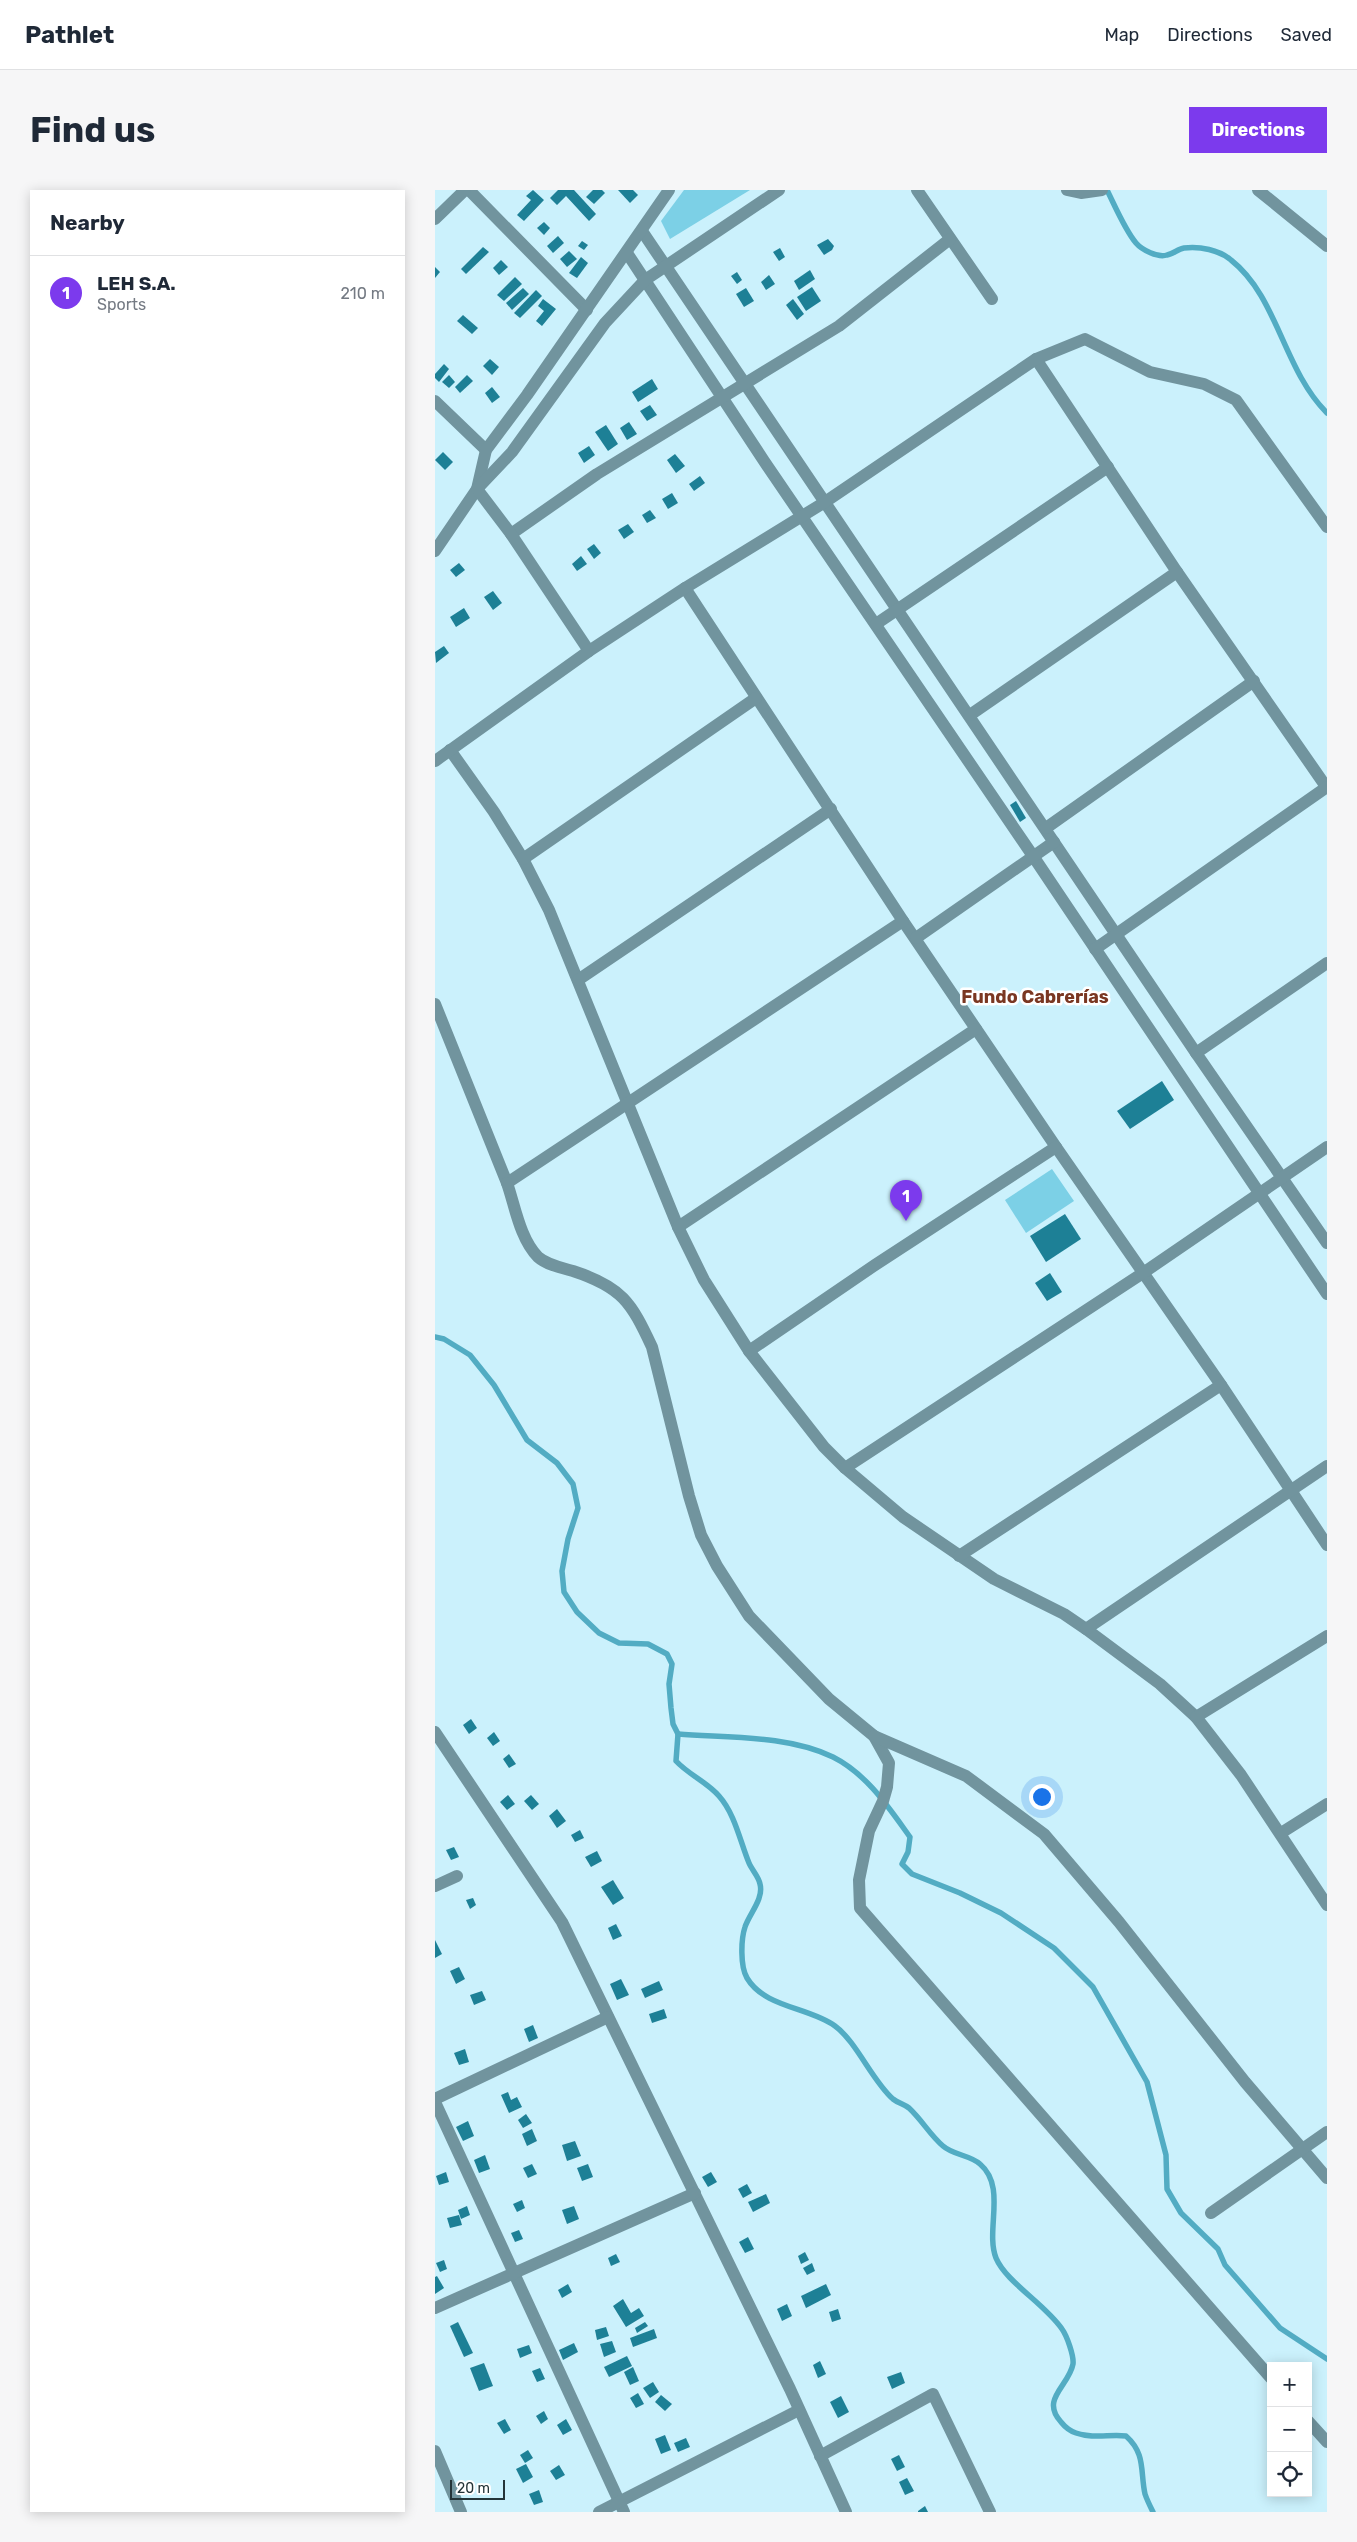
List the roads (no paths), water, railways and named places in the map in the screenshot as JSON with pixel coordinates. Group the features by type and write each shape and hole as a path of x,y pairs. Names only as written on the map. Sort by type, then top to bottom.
{"street":[{"path":"435,219 465,190"},
{"path":"469,190 587,310"},
{"path":"477,489 486,450 587,310 669,190"},
{"path":"435,551 477,489 512,452 605,323 645,280 779,190"},
{"path":"917,190 992,299"},
{"path":"1067,190 1081,193 1102,190"},
{"path":"1258,190 1327,246"},
{"path":"642,231 1196,1053 1327,1243"},
{"path":"511,534 597,474 839,326 950,239"},
{"path":"627,253 802,516 1327,1294"},
{"path":"435,761 589,651 685,588 825,502 1035,360 1085,338 1150,372 1204,384 1236,400 1327,527"},
{"path":"1035,360 1177,572 1327,787 1095,950"},
{"path":"435,401 486,450"},
{"path":"876,624 1108,467"},
{"path":"477,489 511,534 589,651"},
{"path":"970,715 1177,572"},
{"path":"685,588 903,921 1056,1147 1221,1385 1327,1545"},
{"path":"1045,828 1254,681"},
{"path":"523,859 756,698"},
{"path":"450,750 494,812 523,859 549,910 677,1227 717,1304 749,1351 824,1446 845,1468 903,1517 994,1578 1064,1614 1086,1628 1160,1684 1196,1717 1281,1833 1327,1905"},
{"path":"578,980 831,809"},
{"path":"916,938 1055,842"},
{"path":"507,1183 903,921"},
{"path":"1196,1053 1327,963"},
{"path":"435,1004 532,1250 540,1258 602,1281 618,1291 640,1322 652,1347 701,1535 735,1596 749,1616 829,1699 874,1736 966,1776 1044,1834 1119,1922 1245,2082 1327,2178"},
{"path":"677,1227 976,1029"},
{"path":"749,1351 875,1265 1056,1147"},
{"path":"845,1468 1143,1272 1327,1147"},
{"path":"959,1556 1221,1385"},
{"path":"1086,1628 1327,1466"},
{"path":"1196,1717 1327,1636"},
{"path":"435,1732 562,1922 695,2193 846,2512"},
{"path":"874,1736 889,1763 889,1774 883,1800 869,1831 859,1880 860,1908 1267,2373"},
{"path":"1281,1833 1327,1804"},
{"path":"435,1886 457,1876"},
{"path":"608,2017 435,2100 622,2507"},
{"path":"1211,2213 1327,2132"},
{"path":"435,2308 695,2193"},
{"path":"820,2456 933,2394 990,2512"},
{"path":"599,2512 622,2507 799,2410"},
{"path":"1312,2425 1327,2442"},
{"path":"435,2451 461,2512"}],"waterway":[{"path":"1107,190 1120,218 1136,243 1150,253 1163,256 1184,248 1209,249 1231,260 1247,275 1260,293 1300,376 1312,395 1327,413"},
{"path":"435,1337 444,1339 470,1355 494,1385 527,1440 557,1463 573,1484 578,1508 568,1539 562,1571 564,1592 577,1612 599,1633 619,1643 648,1644 667,1654 672,1664 669,1684 673,1724 678,1734 676,1761 704,1782 725,1803 749,1863 760,1884 760,1895 745,1927 743,1938 742,1960 747,1978 755,1988 765,1995 835,2026 850,2041 878,2083 893,2099 909,2108 943,2146 976,2161 988,2173 994,2196 993,2247 996,2258 1008,2276 1055,2320 1064,2332 1071,2351 1073,2364 1055,2399 1053,2406 1055,2414 1064,2426 1082,2435 1126,2436 1137,2449 1145,2494 1153,2512"},
{"path":"678,1734 777,1741 815,1750 833,1757 867,1782 910,1837 908,1852 902,1864 912,1874 960,1893 1001,1913 1054,1948 1093,1987 1147,2082 1166,2155 1167,2189 1181,2213 1218,2249 1225,2265 1280,2328 1327,2359"}],"place":[{"name":"LEH S.A.","path":"906,1221"}],"district":[{"name":"Fundo Cabrerías","path":"1035,997"}]}
